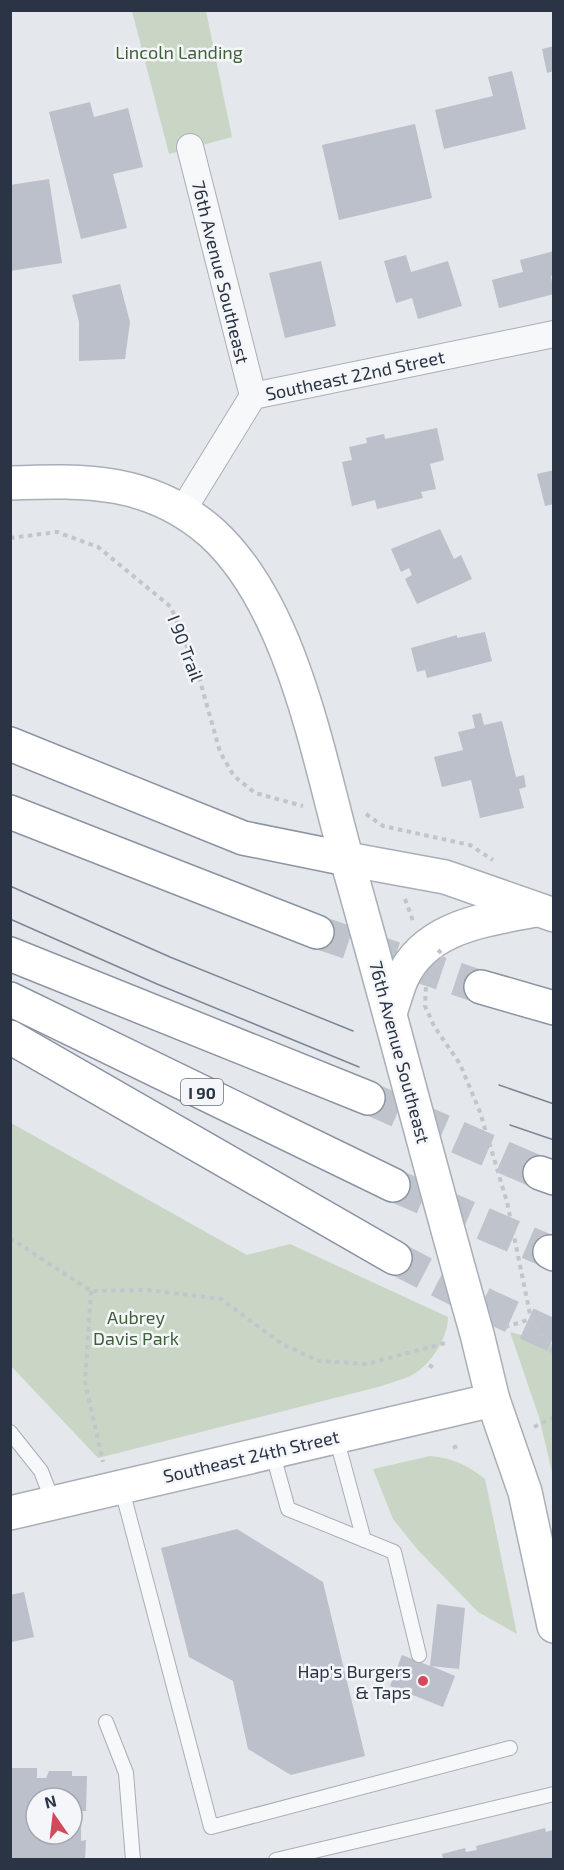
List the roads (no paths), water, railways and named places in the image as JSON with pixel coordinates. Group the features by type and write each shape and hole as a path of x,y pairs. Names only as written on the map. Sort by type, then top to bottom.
{"main road":[{"path":"10,483 104,483 141,492 181,513"},
{"name":"76th Avenue Southeast","path":"181,513 211,533 236,560 273,615 308,717 493,1400 525,1492 554,1626"},
{"path":"10,744 243,838 445,877 544,912"},
{"path":"10,812 317,932"},
{"path":"390,1013 402,978 414,958 430,942 447,932 484,920 544,912"},
{"path":"10,954 368,1098"},
{"path":"481,987 554,1008"},
{"name":"I 90","path":"10,999 393,1185"},
{"path":"10,1037 395,1258"},
{"name":"Southeast 24th Street","path":"10,1513 493,1400"}],"street":[{"name":"76th Avenue Southeast","path":"190,147 253,396"},
{"name":"Southeast 22nd Street","path":"181,513 253,396 554,334"}],"lane":[{"path":"10,1432 41,1471 53,1502"},
{"path":"336,1437 364,1540"},
{"path":"272,1451 288,1509 394,1552 419,1655"},
{"path":"115,1487 211,1827 510,1748"},
{"path":"106,1722 126,1773 132,1860"},
{"path":"276,1860 554,1794"}],"tunnel":[{"path":"317,932 481,987"},
{"path":"368,1098 540,1173"},
{"path":"393,1185 550,1252"},
{"path":"395,1258 486,1305 554,1336"}],"tram line":[{"path":"10,886 170,957 353,1031"},
{"path":"10,919 157,984 359,1067"},
{"path":"499,1085 554,1104"},
{"path":"510,1125 554,1140"}],"place":[{"name":"Hap's Burgers & Taps","path":"423,1681"}],"park label":[{"name":"Lincoln Landing","path":"179,52"},
{"name":"Aubrey Davis Park","path":"136,1327"}]}
